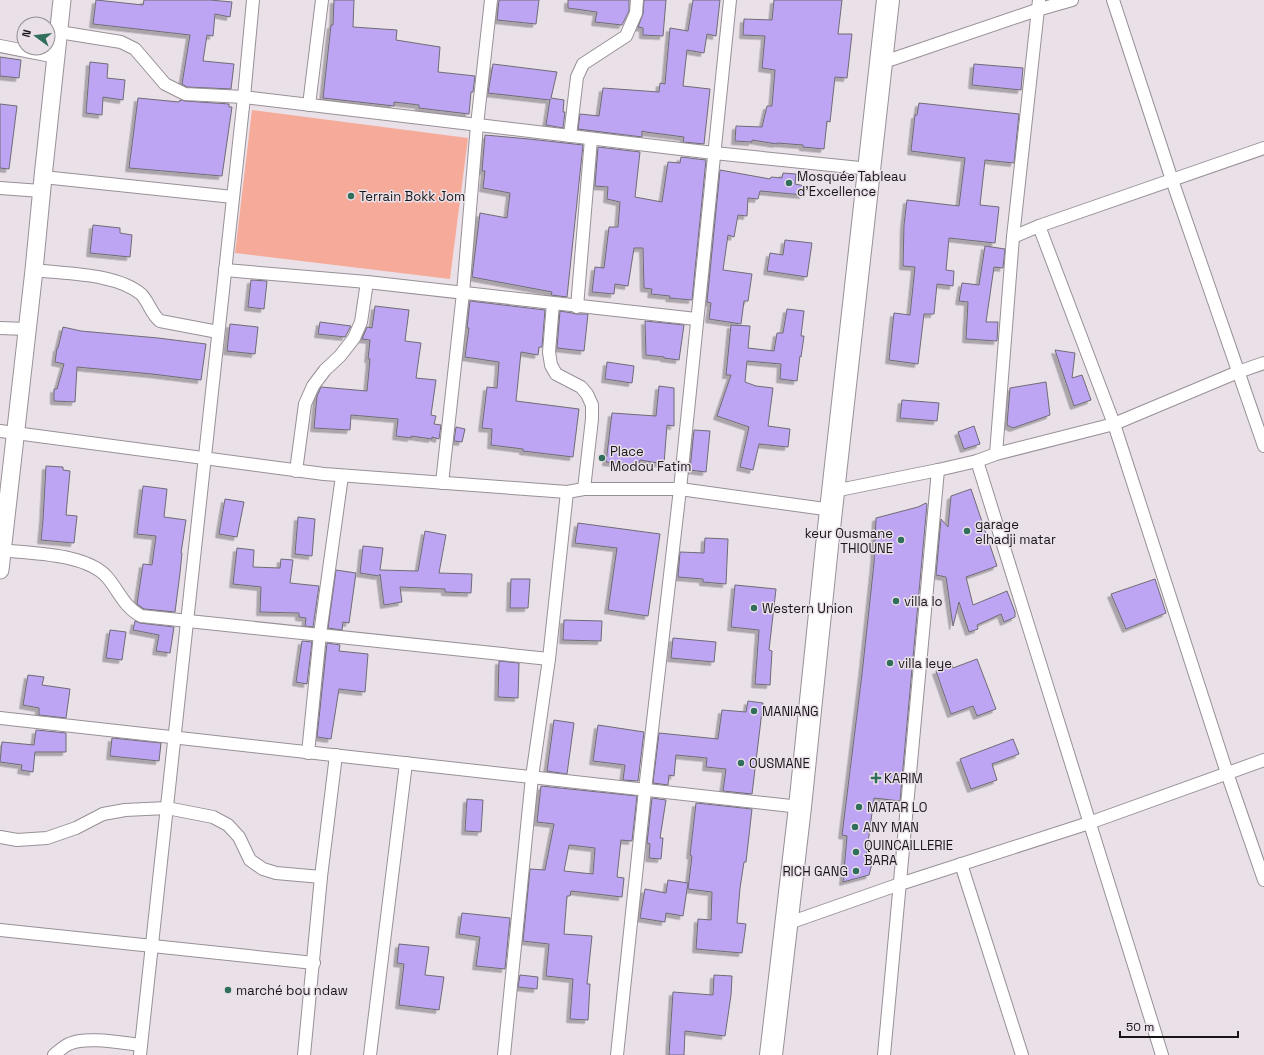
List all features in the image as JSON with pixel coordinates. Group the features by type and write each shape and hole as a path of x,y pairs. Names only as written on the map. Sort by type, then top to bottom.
{"highway":[{"path":"771,1055 800,807 888,0"}],"main road":[{"path":"0,570 8,432 26,329 34,270 62,0"}],"street":[{"path":"54,1055 68,1044 90,1040 141,1050 244,97 253,0"},
{"path":"309,105 322,0"},
{"path":"442,483 463,293 477,125 491,0"},
{"path":"570,136 577,77 584,64 626,36 636,13 637,0"},
{"path":"617,1055 645,790 680,489 696,320 730,0"},
{"path":"881,63 1038,5 1072,0"},
{"path":"1112,0 1172,180 1264,446"},
{"path":"996,454 1013,237 1038,5"},
{"path":"59,32 121,42 135,49 165,84 185,94 244,97 714,154 870,169"},
{"path":"0,46 56,57"},
{"path":"577,306 591,139"},
{"path":"1013,237 1039,226 1264,148"},
{"path":"0,188 42,184 233,197"},
{"path":"1039,226 1114,424 1227,773 1264,880"},
{"path":"34,270 106,278 122,282 142,295 151,308 154,316 160,321 218,332"},
{"path":"225,270 367,282 696,320"},
{"path":"296,471 305,404 313,386 325,370 340,356 354,338 361,322 367,282"},
{"path":"553,303 549,352 551,365 556,374 581,387 587,394 592,405 592,419 584,489"},
{"path":"0,328 26,329"},
{"path":"8,432 342,476 567,492 584,489 680,489 833,500 938,470 977,461 996,454 1114,424 1238,372 1264,363"},
{"path":"977,461 1162,1055"},
{"path":"884,1055 938,470"},
{"path":"308,753 320,634 342,476"},
{"path":"504,1055 532,777 549,659 567,492"},
{"path":"2,550 58,556 82,561 95,567 106,577 131,611 141,616 549,659"},
{"path":"0,718 800,807"},
{"path":"304,1055 314,963 321,877 336,755"},
{"path":"786,924 900,884 1089,823 1264,760"},
{"path":"370,1055 406,763"},
{"path":"0,837 17,840 47,838 76,828 103,814 125,810 167,808 213,817 228,825 239,837 250,860 263,869 276,873 321,877"},
{"path":"961,864 1022,1055"},
{"path":"0,930 314,963"}],"shaded area":[{"name":"Terrain Bokk Jom","path":"252,110 468,138 450,279 235,253"}],"building":[{"path":"96,0 143,5 144,0 210,0 232,2 230,17 215,14 213,36 207,35 203,61 234,64 231,89 187,87 182,84 190,35 93,24"},
{"path":"334,0 354,0 353,27 397,30 396,40 440,47 438,72 475,76 473,92 471,92 469,114 419,108 419,105 394,102 394,106 323,98 331,25 333,25"},
{"path":"499,0 539,0 536,24 497,20"},
{"path":"568,0 629,0 629,11 622,25 595,22 597,12 568,8"},
{"path":"644,0 666,0 663,36 643,35 643,28 638,27 643,14"},
{"path":"693,0 720,0 716,36 707,34 704,53 687,50 683,86 710,89 704,144 683,142 684,137 642,131 642,137 578,129 580,114 599,116 603,88 659,92 660,83 665,84 670,28 688,31"},
{"path":"774,0 842,0 838,34 852,34 847,78 835,77 830,122 827,121 824,149 803,147 803,145 777,144 752,140 752,142 735,141 736,126 762,127 767,106 772,106 775,70 762,68 765,36 743,35 744,19 772,20"},
{"path":"0,57 21,60 19,78 0,76"},
{"path":"90,62 108,64 107,78 125,80 123,100 103,97 102,115 86,113"},
{"path":"493,64 557,72 551,98 564,100 563,112 565,112 563,128 546,125 550,100 488,93"},
{"path":"974,64 1023,68 1021,90 972,85"},
{"path":"138,98 179,102 180,100 229,104 229,107 232,107 222,176 129,168"},
{"path":"919,103 1019,114 1014,163 985,160 980,205 999,207 995,243 949,238 946,270 954,271 953,286 937,284 934,314 924,314 918,364 889,360 894,313 910,315 915,267 903,266 904,225 907,200 959,206 965,158 911,151 915,115 917,115"},
{"path":"0,104 17,106 9,169 0,168"},
{"path":"485,135 583,145 567,297 551,295 552,292 472,277 480,213 507,218 510,193 483,188 485,171 482,171"},
{"path":"598,147 640,152 635,197 662,202 668,162 680,163 681,157 706,160 692,300 669,298 670,296 651,294 652,289 644,288 643,248 634,248 628,286 615,284 614,294 592,292 595,267 604,268 609,227 618,227 620,202 607,199 608,187 595,186"},
{"path":"720,170 770,179 771,177 782,178 783,173 796,174 795,184 805,186 803,195 760,191 758,199 748,198 747,216 738,215 734,237 728,235 723,270 752,274 748,301 744,301 741,324 709,319 711,303 707,302"},
{"path":"93,225 120,228 120,233 132,235 130,257 90,253"},
{"path":"785,240 812,243 807,277 767,271 770,253 783,255"},
{"path":"985,246 1005,249 1003,268 994,267 986,322 998,322 997,341 966,339 968,302 959,301 962,283 979,285"},
{"path":"251,280 267,281 264,309 248,307"},
{"path":"470,301 545,310 542,347 539,347 538,355 521,352 516,401 579,409 573,457 523,451 523,449 491,445 492,429 482,428 487,387 497,388 499,362 465,357 469,328 467,328"},
{"path":"375,306 409,310 405,341 421,343 416,378 436,380 431,415 436,416 434,424 441,425 439,439 432,437 432,439 411,436 411,438 396,436 398,419 351,415 350,430 314,428 317,396 321,387 367,391 370,340 362,339 367,327 372,328"},
{"path":"787,309 804,311 801,336 804,336 797,381 780,379 781,364 747,361 745,382 756,386 773,388 768,426 790,429 788,447 759,444 753,470 740,467 749,427 717,416 731,375 726,375 731,325 750,326 748,348 774,351 777,333 783,333"},
{"path":"560,311 576,314 588,314 584,351 557,348"},
{"path":"645,321 684,325 679,360 646,355"},
{"path":"320,322 351,326 345,337 318,334"},
{"path":"230,324 258,327 255,354 227,351"},
{"path":"63,327 81,331 206,344 201,380 77,367 75,402 54,401 54,389 57,389 64,364 55,362"},
{"path":"1055,350 1075,353 1072,378 1082,375 1091,400 1074,406"},
{"path":"607,362 634,366 632,383 605,379"},
{"path":"1046,382 1050,415 1013,428 1007,425 1010,388"},
{"path":"659,386 674,388 674,426 667,425 664,464 640,460 639,466 606,462 612,413 656,416"},
{"path":"902,400 939,403 937,421 900,418"},
{"path":"974,426 980,444 964,449 958,432"},
{"path":"456,427 465,429 462,442 454,441"},
{"path":"694,430 710,431 706,472 690,470"},
{"path":"46,466 63,467 63,470 70,471 66,515 77,516 74,543 41,540"},
{"path":"143,486 167,489 164,517 186,520 175,612 144,609 137,604 143,564 152,565 156,536 137,534"},
{"path":"971,489 997,566 966,577 973,605 1007,591 1015,612 1015,617 1004,622 1001,614 977,625 978,629 969,632 959,602 953,626 946,577 936,575 941,519 948,527 951,496"},
{"path":"225,499 244,502 237,537 219,534"},
{"path":"926,503 900,801 874,798 866,858 873,860 869,875 843,882 847,836 842,835 874,563 876,518 918,507"},
{"path":"298,517 315,519 312,556 295,554"},
{"path":"578,523 660,534 648,616 608,610 617,548 575,543"},
{"path":"425,531 446,535 439,573 472,574 471,593 445,592 445,589 400,587 402,602 384,605 380,574 379,576 360,573 363,546 383,548 380,570 418,571"},
{"path":"705,538 728,539 726,584 703,582 703,579 678,577 680,552 704,553"},
{"path":"237,548 254,550 253,567 280,568 281,559 293,560 290,583 319,586 313,627 305,626 306,618 299,617 299,613 260,612 261,587 233,584"},
{"path":"336,570 356,573 349,623 343,622 342,630 328,628"},
{"path":"511,579 530,579 528,608 510,608"},
{"path":"1155,579 1166,613 1126,629 1111,594"},
{"path":"735,585 776,589 769,650 772,651 770,685 755,684 759,630 731,627"},
{"path":"564,620 602,621 601,641 563,640"},
{"path":"135,621 140,623 174,627 170,653 156,651 159,635 133,630"},
{"path":"110,630 126,632 122,660 106,658"},
{"path":"673,638 716,642 714,662 671,658"},
{"path":"302,641 312,642 307,684 296,682"},
{"path":"327,643 340,645 339,651 368,654 365,692 339,689 331,739 317,737"},
{"path":"977,659 996,709 977,716 973,706 951,714 936,671 952,665 953,668"},
{"path":"499,661 519,663 518,698 498,697"},
{"path":"28,675 44,677 42,685 70,689 66,718 39,715 39,708 23,705"},
{"path":"748,701 763,703 752,794 723,791 726,769 706,767 707,758 676,755 674,776 669,775 668,785 653,783 659,733 718,739 722,710 746,712"},
{"path":"554,720 574,723 567,774 547,771"},
{"path":"598,725 644,732 638,781 623,780 625,765 593,761"},
{"path":"36,730 66,733 66,752 35,752 33,772 21,770 22,765 0,762 2,742 34,745"},
{"path":"112,738 161,743 159,761 110,756"},
{"path":"1013,739 1019,754 992,764 997,780 971,789 960,759"},
{"path":"541,786 637,796 632,841 621,840 617,877 624,878 622,897 571,891 570,896 567,896 564,934 592,936 587,984 590,984 588,1020 570,1019 573,979 546,976 549,944 523,941 530,869 545,870 554,824 537,822","holes":["569,845 595,848 593,874 564,871"]},
{"path":"652,798 666,800 660,838 663,838 661,859 649,858 650,844 647,843"},
{"path":"467,799 483,800 481,832 465,831"},
{"path":"696,803 752,809 746,862 744,862 740,888 737,923 746,924 742,953 696,949 698,919 711,920 712,892 688,889"},
{"path":"668,880 688,883 683,916 666,913 665,922 640,918 645,889 666,893"},
{"path":"462,913 510,918 505,969 476,966 480,937 459,934"},
{"path":"399,944 429,947 425,975 444,977 439,1010 399,1005 404,964 397,963"},
{"path":"520,975 538,977 537,989 518,987"},
{"path":"714,975 732,976 731,995 725,1036 685,1031 684,1055 669,1055 673,992 713,995"}],"place":[{"name":"Mosquée Tableau d'Excellence","path":"789,183"},
{"name":"Terrain Bokk Jom","path":"351,196"},
{"name":"Place Modou Fatim","path":"602,458"},
{"name":"garage elhadji matar","path":"967,531"},
{"name":"keur Ousmane THIOUNE","path":"901,540"},
{"name":"villa lo","path":"896,601"},
{"name":"Western Union","path":"754,608"},
{"name":"villa leye","path":"890,663"},
{"name":"MANIANG","path":"754,711"},
{"name":"OUSMANE","path":"741,763"},
{"name":"KARIM","path":"876,778"},
{"name":"MATAR LO","path":"859,807"},
{"name":"ANY MAN","path":"855,827"},
{"name":"QUINCAILLERIE BARA","path":"856,852"},
{"name":"RICH GANG","path":"856,871"},
{"name":"marché bou ndaw","path":"228,990"}]}
